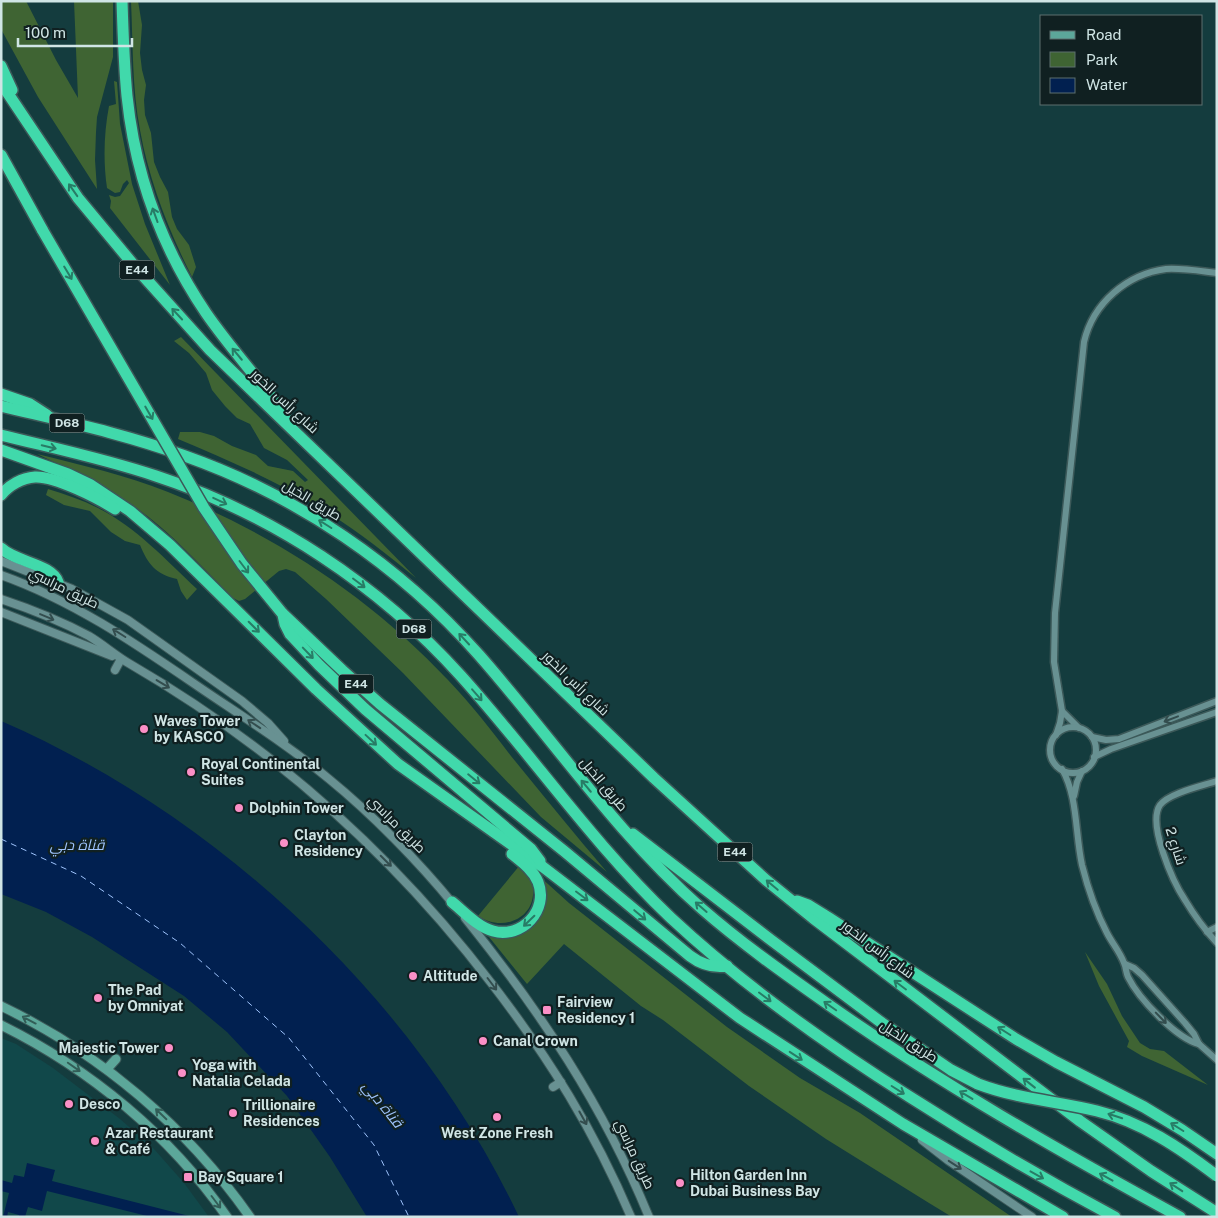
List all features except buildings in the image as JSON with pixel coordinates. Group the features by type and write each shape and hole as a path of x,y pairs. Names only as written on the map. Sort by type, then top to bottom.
{"highway":[{"path":"122,1 125,76 130,119 146,189 162,236 206,314 299,434"},
{"path":"1,66 27,122"},
{"name":"شارع رأس الخور","path":"1,83 78,198 136,270 223,363 299,434 607,734 789,900 1080,1121 1151,1171 1217,1213"},
{"name":"E44","path":"1,155 204,508 242,564 282,613 360,687 697,961 711,967 727,966"},
{"path":"1,172 43,231"},
{"path":"1,394 30,404 50,418"},
{"name":"طريق الخيل","path":"1,406 111,433 188,457 248,482 307,513 368,553 406,583 444,618 496,675 617,824 678,887 720,924 762,958 927,1071 1095,1171 1180,1217"},
{"name":"D68","path":"1,435 139,471 215,498 302,544 359,582 392,609 436,650 482,700 573,813 621,868 672,919 727,966"},
{"path":"1,450 57,469 108,495 157,532 316,689 398,764 543,867 740,1018 903,1124 1062,1217"},
{"path":"1,495 10,486 19,481 37,477 82,492 106,503 129,518 190,571 206,581"},
{"path":"1,548 12,556 52,573 58,582"},
{"path":"282,613 290,634 319,664 365,708 531,849 539,858 543,867"},
{"path":"452,902 486,928 493,931 507,932 520,928 531,920 537,912 541,894 535,876 529,868 467,820 458,808"},
{"path":"617,824 645,842 737,915 882,1023 944,1066 978,1084 1014,1096 1099,1111 1127,1120 1154,1133 1217,1176"},
{"path":"789,900 799,902 818,911 1008,1034 1056,1062 1157,1115 1217,1154"},
{"path":"727,966 814,1034 878,1077 1032,1172 1115,1217"}],"main road":[{"path":"1,1006 59,1037 107,1069 157,1110 192,1145 224,1182 250,1217"},
{"path":"1,1025 42,1046 133,1113 190,1170 227,1217"},
{"path":"107,1069 116,1059"}],"street":[{"path":"1062,711 1079,728 1092,737 1095,745 1094,758 1090,765 1082,770 1070,772 1062,769 1054,762 1051,744 1056,735 1062,711 1054,662 1055,613 1084,342 1096,314 1108,299 1122,286 1139,277 1157,271 1176,269 1217,273"},
{"path":"1,561 58,582 101,603 142,629 249,707 268,723 294,752"},
{"name":"طريق مراسي","path":"1,575 61,600 101,622 294,752 328,778 364,810 452,902 520,988 572,1065 616,1144 649,1217"},
{"name":"طريق مراسي","path":"1,599 79,631 177,693 248,741 305,786 369,844 456,938 526,1028 562,1082 594,1138 632,1217"},
{"path":"1,612 12,620 121,659 115,670"},
{"path":"1092,737 1106,740 1119,739 1217,701"},
{"path":"1094,758 1111,749 1217,712"},
{"path":"1056,735 1064,729 1079,728"},
{"path":"1062,769 1071,788 1078,845 1088,887 1104,927 1125,964 1130,980 1146,1001 1179,1035 1199,1044"},
{"path":"1074,802 1075,789 1082,770"},
{"name":"شارع 2","path":"1217,781 1168,798 1159,807 1155,818 1161,844 1176,884 1187,904 1217,943"},
{"path":"1207,932 1217,927"},
{"path":"1125,964 1138,972 1190,1029 1199,1044 1217,1060"},
{"path":"1146,1001 1155,992"},
{"path":"553,1088 562,1082"},
{"path":"903,1124 949,1161 1032,1217"}],"shaded area":[{"path":"1,1038 16,1044 53,1068 120,1119 154,1149 184,1183 209,1217 1,1217"}],"green space":[{"path":"1,1 26,1 78,98 74,1 113,1 113,57 97,117 95,160 97,189 38,97 1,29"},
{"path":"131,1 138,1 142,25 140,53 146,85 145,115 151,133 154,162 168,192 172,217 177,229 189,245 196,267 192,277 175,242 154,187 144,149 133,66"},
{"path":"114,81 117,82 120,124 132,184 145,224 170,285 110,208 111,201 109,195 120,196 129,183 127,180 120,192 115,193 107,188 105,136 109,106 116,104"},
{"path":"181,337 416,578 341,521 312,503 256,473 178,439 180,432 200,432 214,436 232,446 256,455 268,466 293,471 305,482 308,480 287,460 264,448 250,424 237,418 225,406 212,390 206,373 189,353 174,341"},
{"path":"37,454 136,480 207,509 246,527 283,548 353,595 418,650 456,689 607,872 541,817 403,673 295,572 286,569 279,571 245,599 239,601 233,598 174,539 135,507 100,485"},
{"path":"48,489 92,505 112,516 150,545 197,589 187,600 181,591 177,579 163,574 153,567 140,545 125,541 111,532 90,511 64,505 46,495"},
{"path":"520,865 529,873 532,883 532,899 529,908 523,915 506,923 487,921 478,916"},
{"path":"538,875 569,903 727,1027 800,1078 860,1113 1012,1217 952,1217 929,1203 826,1139 749,1086 663,1020 641,1006 564,944 527,984 485,932 534,924"},
{"path":"1085,952 1107,984 1122,1016 1140,1043 1150,1049 1164,1051 1208,1085 1142,1056 1127,1047 1129,1041 1099,986"}],"water":[{"name":"قناة دبي","path":"1,721 82,761 160,808 234,863 304,924 368,990 426,1062 476,1138 519,1217 367,1217 330,1157 287,1096 227,1032 184,996 92,937 46,912 1,894"},
{"path":"27,1163 55,1170 52,1181 193,1217 151,1217 47,1191 42,1211 28,1207 25,1217 19,1217 19,1215 8,1212 7,1217 3,1217 9,1193 1,1191 1,1180 12,1183 14,1175 24,1177"}],"ferry route":[{"path":"1,839 81,876 180,943 289,1038 374,1145 409,1217"}],"place":[{"name":"Waves Tower by KASCO","path":"144,729"},
{"name":"Royal Continental Suites","path":"191,772"},
{"name":"Dolphin Tower","path":"239,808"},
{"name":"Clayton Residency","path":"284,843"},
{"name":"Altitude","path":"413,976"},
{"name":"The Pad by Omniyat","path":"98,998"},
{"name":"Fairview Residency 1","path":"547,1010"},
{"name":"Canal Crown","path":"483,1041"},
{"name":"Majestic Tower","path":"169,1048"},
{"name":"Yoga with Natalia Celada","path":"182,1073"},
{"name":"Desco","path":"69,1104"},
{"name":"Trillionaire Residences","path":"233,1113"},
{"name":"West Zone Fresh","path":"497,1117"},
{"name":"Azar Restaurant & Café","path":"95,1141"},
{"name":"Bay Square 1","path":"188,1177"},
{"name":"Hilton Garden Inn Dubai Business Bay","path":"680,1183"}]}
